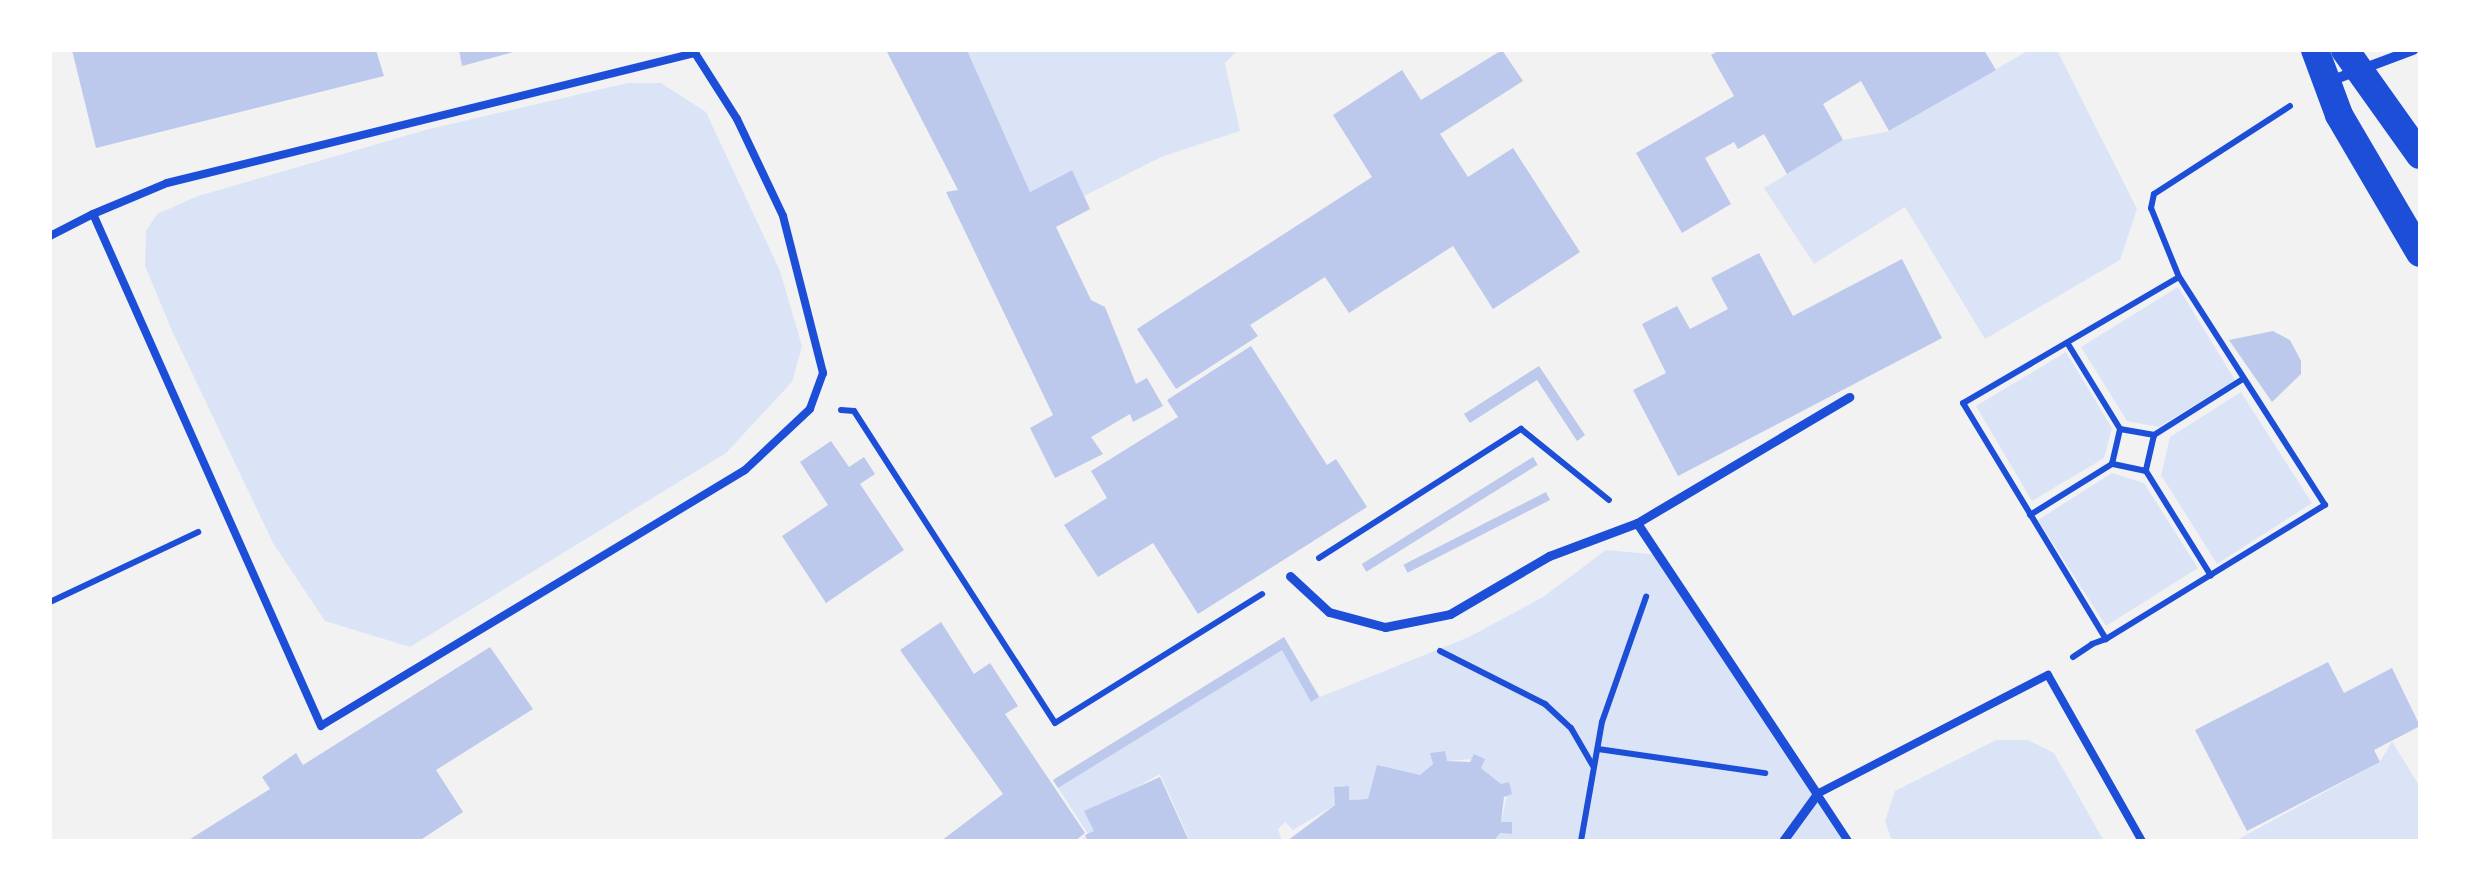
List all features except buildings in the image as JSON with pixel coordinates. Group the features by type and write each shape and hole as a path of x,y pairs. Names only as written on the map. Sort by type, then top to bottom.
{"highway":[{"path":"2315,50 2324,83 2420,253"},
{"path":"2352,58 2420,156"}],"street":[{"path":"2324,83 2352,58 2413,50"},
{"path":"1290,576 1329,612 1385,627 1450,614 1548,556 1637,522 1849,397"},
{"path":"1637,522 1817,794 1783,841"}],"lane":[{"path":"50,236 93,214 166,183 695,53 737,119 783,216 823,373 810,409 745,470 321,726 93,214"},
{"path":"1848,841 1817,794 2048,675 2142,841"}],"path":[{"path":"2092,644 2325,505 2179,278 2151,208 2154,194 2324,83"},
{"path":"2106,639 1963,404 2179,278"},
{"path":"2068,344 2120,428 2112,464"},
{"path":"2120,428 2154,435 2243,380"},
{"path":"810,409 854,411 1055,723 1521,429 1637,522"},
{"path":"2154,435 2146,471 2211,576"},
{"path":"2030,515 2112,464 2146,471"},
{"path":"50,602 226,519"},
{"path":"1581,841 1598,750 1660,555"},
{"path":"1385,627 1544,704 1571,728 1594,768"},
{"path":"1598,750 1807,779"}],"shaded area":[{"path":"967,50 1238,50 1225,63 1240,131 1161,157 1084,196 1071,170 1030,192"},
{"path":"2029,50 2057,50 2137,209 2120,260 1985,339 1905,207 1814,264 1764,188 1843,140 1890,131"},
{"path":"628,83 661,83 706,112 780,271 802,346 792,382 726,453 410,647 325,621 273,543 173,333 145,266 146,231 157,214 198,196 429,129"},
{"path":"2178,287 2235,380 2159,427 2127,421 2081,347"},
{"path":"2066,352 2112,428 2104,458 2032,501 1976,406"},
{"path":"2241,392 2312,503 2217,564 2161,475 2170,437"},
{"path":"2112,473 2144,483 2198,568 2106,626 2038,520"},
{"path":"1606,550 1660,555 1848,841 1494,841 1500,833 1512,834 1512,823 1501,822 1510,783 1501,784 1481,768 1484,758 1447,761 1444,751 1431,753 1433,764 1420,775 1368,799 1349,800 1349,786 1335,787 1335,805 1293,830 1285,822 1278,829 1282,841 1190,841 1160,774 1090,813 1099,833 1080,841 1088,834 1053,780 1284,637 1320,697 1469,637 1543,597"},
{"path":"1996,740 2028,740 2054,753 2104,841 1892,841 1885,821 1895,791"},
{"path":"2392,741 2420,787 2420,841 2235,841 2380,762"}]}
